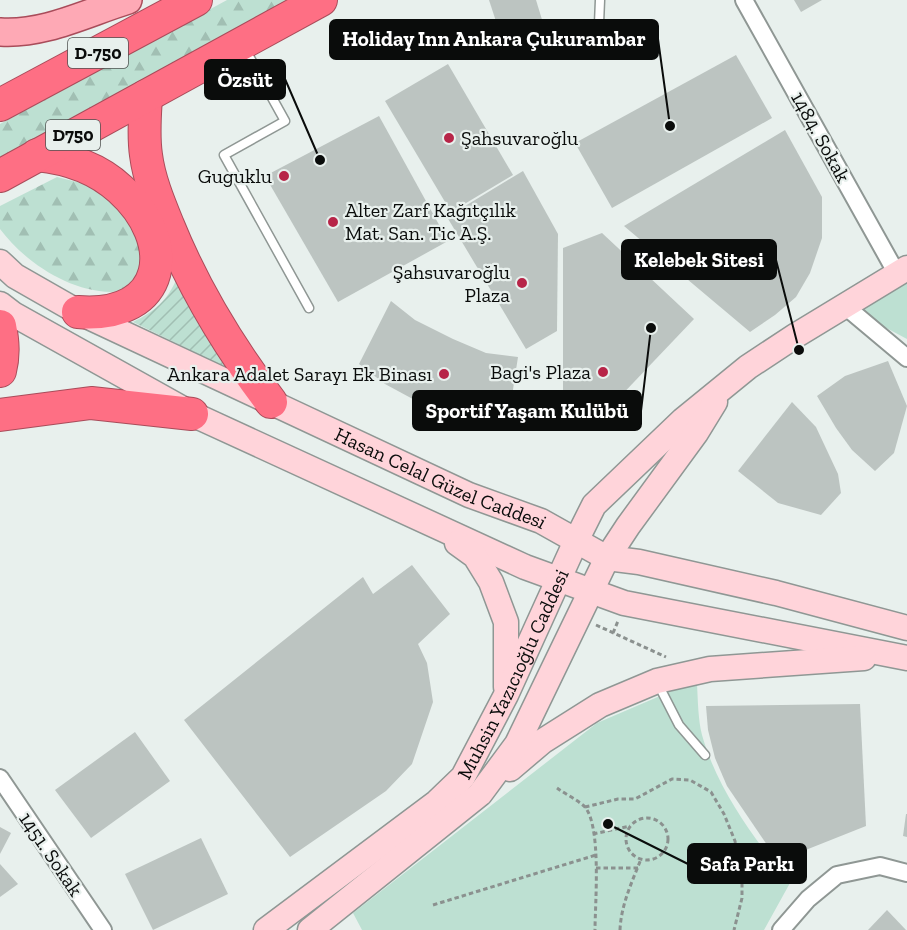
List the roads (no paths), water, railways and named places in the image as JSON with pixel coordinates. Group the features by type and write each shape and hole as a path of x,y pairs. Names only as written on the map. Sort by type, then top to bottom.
{"highway":[{"name":"D-750","path":"0,105 196,0"},
{"name":"D750","path":"0,176 321,0"},
{"path":"146,96 145,137 149,170 177,248 226,339 271,402"},
{"path":"37,155 76,163 119,188 138,208 153,240 156,255 154,278 143,296 130,305 113,311 78,312"},
{"path":"0,326 3,343 3,361 0,371"},
{"path":"0,415 91,403 192,414"}],"main road":[{"path":"0,32 25,32 42,28 128,0"},
{"name":"Hasan Celal Güzel Caddesi","path":"0,262 15,276 78,312 469,495 541,521 607,558 639,562 776,593 907,628"},
{"name":"Muhsin Yazıcıoğlu Caddesi","path":"266,930 437,802 463,777 506,695 594,505 682,420 726,385 772,351 902,272"},
{"path":"0,304 13,314 192,414 559,580 624,603 900,657"},
{"name":"Muhsin Yazıcıoğlu Caddesi","path":"312,930 480,794 517,744 607,558 696,433 726,385"},
{"path":"431,524 475,556 491,582 506,622 506,695"},
{"path":"480,794 543,741 600,705 657,681 710,669 900,657"}],"street":[{"name":"1484. Sokak","path":"744,0 902,272"},
{"path":"845,306 907,358"},
{"name":"1451. Sokak","path":"0,778 103,930"},
{"path":"781,930 808,899 837,875 880,866 907,873"}],"lane":[{"path":"598,47 600,0"},
{"path":"242,44 285,121 224,155 309,308"},
{"path":"657,681 679,725 705,754"}],"place":[{"name":"Holiday Inn Ankara Çukurambar","path":"670,126"},
{"name":"Şahsuvaroğlu","path":"449,138"},
{"name":"Özsüt","path":"320,160"},
{"name":"Guguklu","path":"284,176"},
{"name":"Alter Zarf Kağıtçılık Mat. San. Tic A.Ş.","path":"333,222"},
{"name":"Şahsuvaroğlu Plaza","path":"522,283"},
{"name":"Sportif Yaşam Kulübü","path":"651,328"},
{"name":"Kelebek Sitesi","path":"799,350"},
{"name":"Bagi's Plaza","path":"603,372"},
{"name":"Ankara Adalet Sarayı Ek Binası","path":"444,374"},
{"name":"Safa Parkı","path":"608,824"}]}
